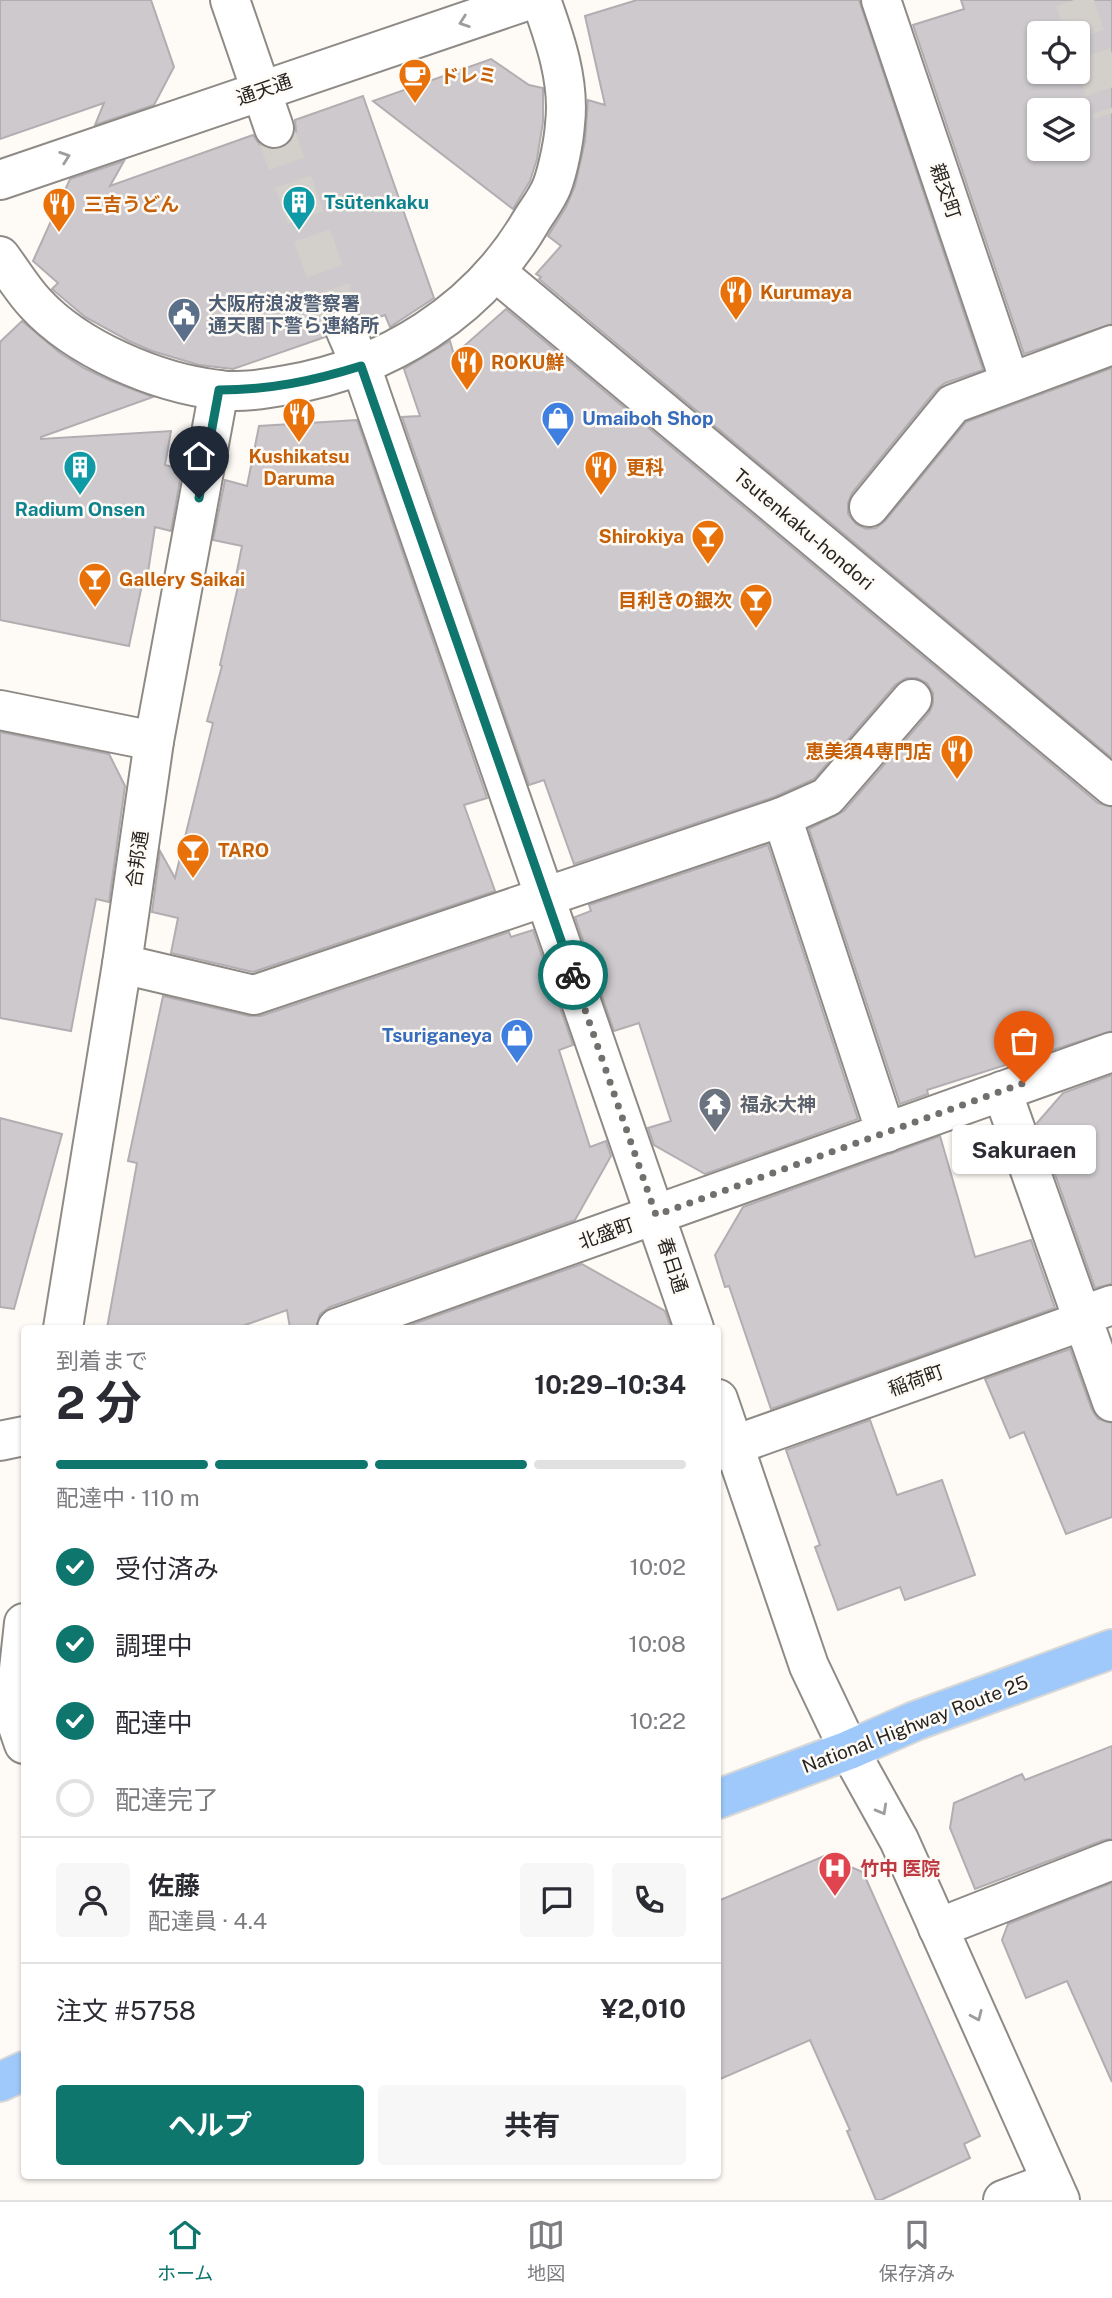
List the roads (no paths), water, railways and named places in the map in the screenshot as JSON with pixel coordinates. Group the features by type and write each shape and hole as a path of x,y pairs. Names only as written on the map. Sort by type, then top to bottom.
{"highway":[{"name":"National Highway Route 25","path":"721,1798 849,1750 915,1721 1112,1649"},
{"path":"0,2082 21,2072"}],"street":[{"path":"230,0 274,128"},
{"name":"通天通","path":"0,180 528,0"},
{"path":"0,256 36,304 81,341 124,365 219,390 257,390 314,381 361,366 394,351 434,327 496,272 521,239 552,186 566,123 562,64 541,0"},
{"name":"親交町","path":"881,0 1010,382"},
{"name":"Tsutenkaku-hondori","path":"496,272 1112,786"},
{"name":"春日通","path":"345,329 361,366 693,1325"},
{"path":"869,507 953,404 1112,345"},
{"name":"合邦通","path":"63,1325 122,964 154,741 219,390"},
{"path":"122,964 254,995 782,817 827,797 912,699"},
{"path":"0,710 154,741"},
{"path":"782,817 886,1133"},
{"name":"北盛町","path":"345,1325 1112,1052"},
{"path":"1002,1091 1097,1313 1112,1402"},
{"name":"稲荷町","path":"725,1448 1097,1313"},
{"path":"721,1420 725,1448 809,1666 849,1750 899,1840 1056,2191 1003,2200"},
{"path":"0,1441 21,1437"},
{"path":"938,1928 1112,1860"}],"tunnel":[{"path":"1074,0 1112,113"},
{"path":"274,128 345,329"}],"place":[{"name":"ドレミ","path":"415,105"},
{"name":"Tsūtenkaku","path":"299,232"},
{"name":"三吉うどん","path":"59,234"},
{"name":"Kurumaya","path":"736,322"},
{"name":"大阪府浪波警察署 通天閣下警ら連絡所","path":"184,344"},
{"name":"ROKU鮮","path":"467,392"},
{"name":"Kushikatsu Daruma","path":"299,444"},
{"name":"Umaiboh Shop","path":"558,448"},
{"name":"Radium Onsen","path":"80,497"},
{"name":"更科","path":"601,497"},
{"name":"Shirokiya","path":"708,566"},
{"name":"Gallery Saikai","path":"95,609"},
{"name":"目利きの銀次","path":"756,630"},
{"name":"恵美須4専門店","path":"957,781"},
{"name":"TARO","path":"193,880"},
{"name":"Tsuriganeya","path":"517,1065"},
{"name":"Sakuraen","path":"1024,1083"},
{"name":"福永大神","path":"715,1134"},
{"name":"竹中 医院","path":"835,1898"}]}
